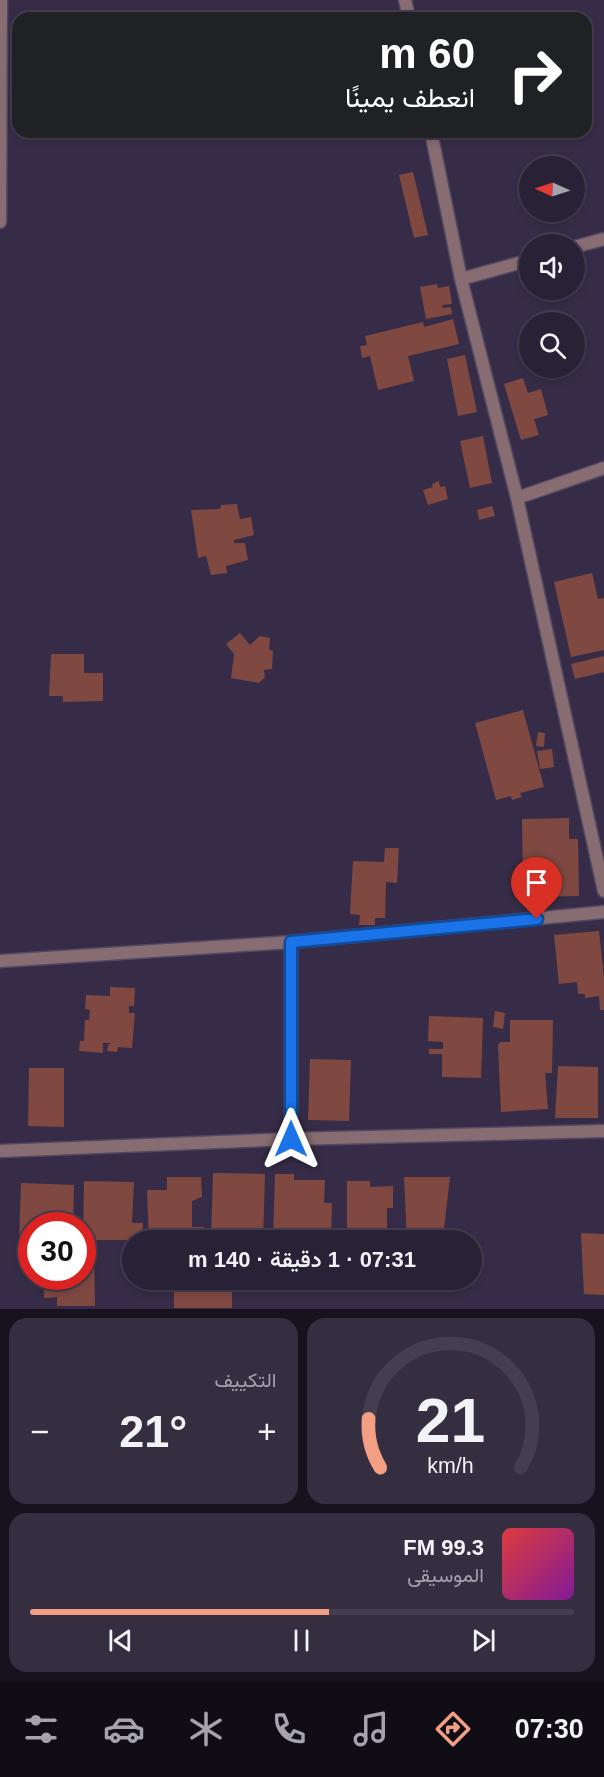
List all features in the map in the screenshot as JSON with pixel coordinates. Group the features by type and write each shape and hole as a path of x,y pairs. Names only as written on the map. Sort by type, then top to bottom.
{"street":[{"path":"0,222 1,0"},
{"path":"432,138 460,279 517,498 604,891"},
{"path":"585,244 604,238"},
{"path":"460,279 519,263"},
{"path":"517,498 604,468"},
{"path":"0,961 291,942 604,912"},
{"path":"291,942 291,1139"},
{"path":"0,1151 291,1139 604,1131"}],"building":[{"path":"413,172 428,235 414,238 399,175"},
{"path":"437,284 438,288 449,286 452,304 442,305 443,308 451,307 452,314 426,319 420,287"},
{"path":"453,319 459,344 408,356 414,381 378,390 370,356 362,358 360,346 367,345 365,336 423,322 424,327"},
{"path":"465,355 477,412 458,416 447,359"},
{"path":"523,378 528,393 541,389 548,415 534,419 539,435 521,440 504,384"},
{"path":"483,436 492,483 470,488 460,441"},
{"path":"439,481 440,487 445,486 448,499 428,505 423,490 433,487 432,484"},
{"path":"237,504 240,519 251,517 254,535 234,540 234,543 245,543 248,560 226,566 227,573 211,575 206,556 198,558 191,510 220,509 221,505"},
{"path":"492,506 495,516 479,520 477,510"},
{"path":"592,573 598,599 604,598 604,650 571,657 554,582"},
{"path":"240,633 250,645 260,636 270,638 269,649 273,651 272,669 264,670 265,677 259,683 231,678 234,654 226,644"},
{"path":"51,654 84,654 84,673 103,673 103,701 63,702 63,696 49,696"},
{"path":"604,656 604,672 575,679 571,664"},
{"path":"523,710 544,787 520,793 522,797 512,800 511,796 496,800 475,723"},
{"path":"538,732 545,733 544,747 536,746"},
{"path":"552,749 554,767 540,769 537,751"},
{"path":"569,818 569,839 578,839 579,896 523,897 522,819"},
{"path":"385,848 399,848 397,883 386,882 385,918 375,918 375,925 359,925 360,915 350,914 353,861 384,862"},
{"path":"599,931 604,978 604,1010 600,1010 599,996 585,998 585,994 578,994 577,982 559,984 554,935"},
{"path":"110,987 135,988 134,1006 129,1006 129,1013 135,1013 132,1048 118,1047 117,1052 107,1051 111,1043 103,1043 103,1053 79,1051 80,1041 84,1041 85,1020 89,1020 90,1010 85,1009 86,995 110,996"},
{"path":"495,1011 505,1013 503,1029 493,1027"},
{"path":"429,1016 483,1018 481,1078 442,1077 442,1054 429,1054 429,1049 443,1049 443,1042 428,1041"},
{"path":"510,1020 553,1020 552,1073 545,1073 548,1109 501,1112 498,1046 500,1042 510,1042"},
{"path":"310,1059 351,1060 349,1121 308,1120"},
{"path":"558,1066 598,1067 598,1118 555,1118"},
{"path":"29,1068 64,1068 64,1127 28,1126"},
{"path":"213,1173 265,1174 263,1230 211,1230"},
{"path":"275,1174 294,1174 294,1180 325,1180 324,1203 332,1203 331,1230 273,1230"},
{"path":"167,1177 201,1177 202,1197 192,1201 192,1227 204,1227 204,1230 149,1230 147,1190 167,1190"},
{"path":"404,1177 450,1177 444,1230 407,1230"},
{"path":"84,1181 134,1182 132,1223 143,1223 143,1230 122,1230 122,1240 96,1240 96,1212 83,1212"},
{"path":"347,1181 370,1181 370,1187 393,1186 393,1208 387,1208 387,1230 347,1230"},
{"path":"21,1183 74,1185 73,1212 20,1212"},
{"path":"581,1233 604,1234 604,1295 584,1294"},
{"path":"44,1290 95,1290 95,1306 57,1306 57,1297 44,1298"},
{"path":"174,1290 232,1290 232,1308 174,1308"}],"route":[{"path":"291,1139 291,942 537,919"}]}
